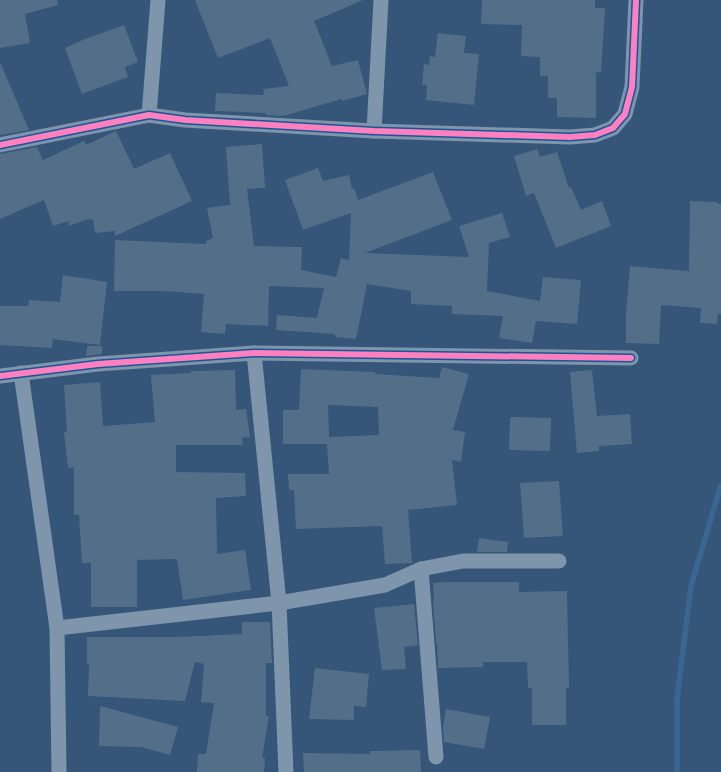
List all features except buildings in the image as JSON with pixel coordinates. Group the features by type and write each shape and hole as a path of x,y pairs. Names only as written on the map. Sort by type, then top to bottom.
{"street":[{"path":"149,115 158,0"},
{"path":"374,131 381,0"},
{"path":"0,145 149,115 185,120 374,131 570,137 595,135 613,128 625,114 632,87 636,0"},
{"path":"254,353 280,603 286,772"},
{"path":"0,376 98,364 254,353 631,358"},
{"path":"21,373 57,628 60,772"},
{"path":"57,628 280,603 385,586 421,569 463,561 559,561"},
{"path":"421,569 436,757"}],"waterway":[{"path":"677,772 677,699 691,586 721,485"}],"cycle path":[{"path":"0,145 149,115 185,120 374,131 570,137 595,135 613,128 625,114 632,87 636,0"},
{"path":"0,376 98,364 254,353 631,358"}]}
